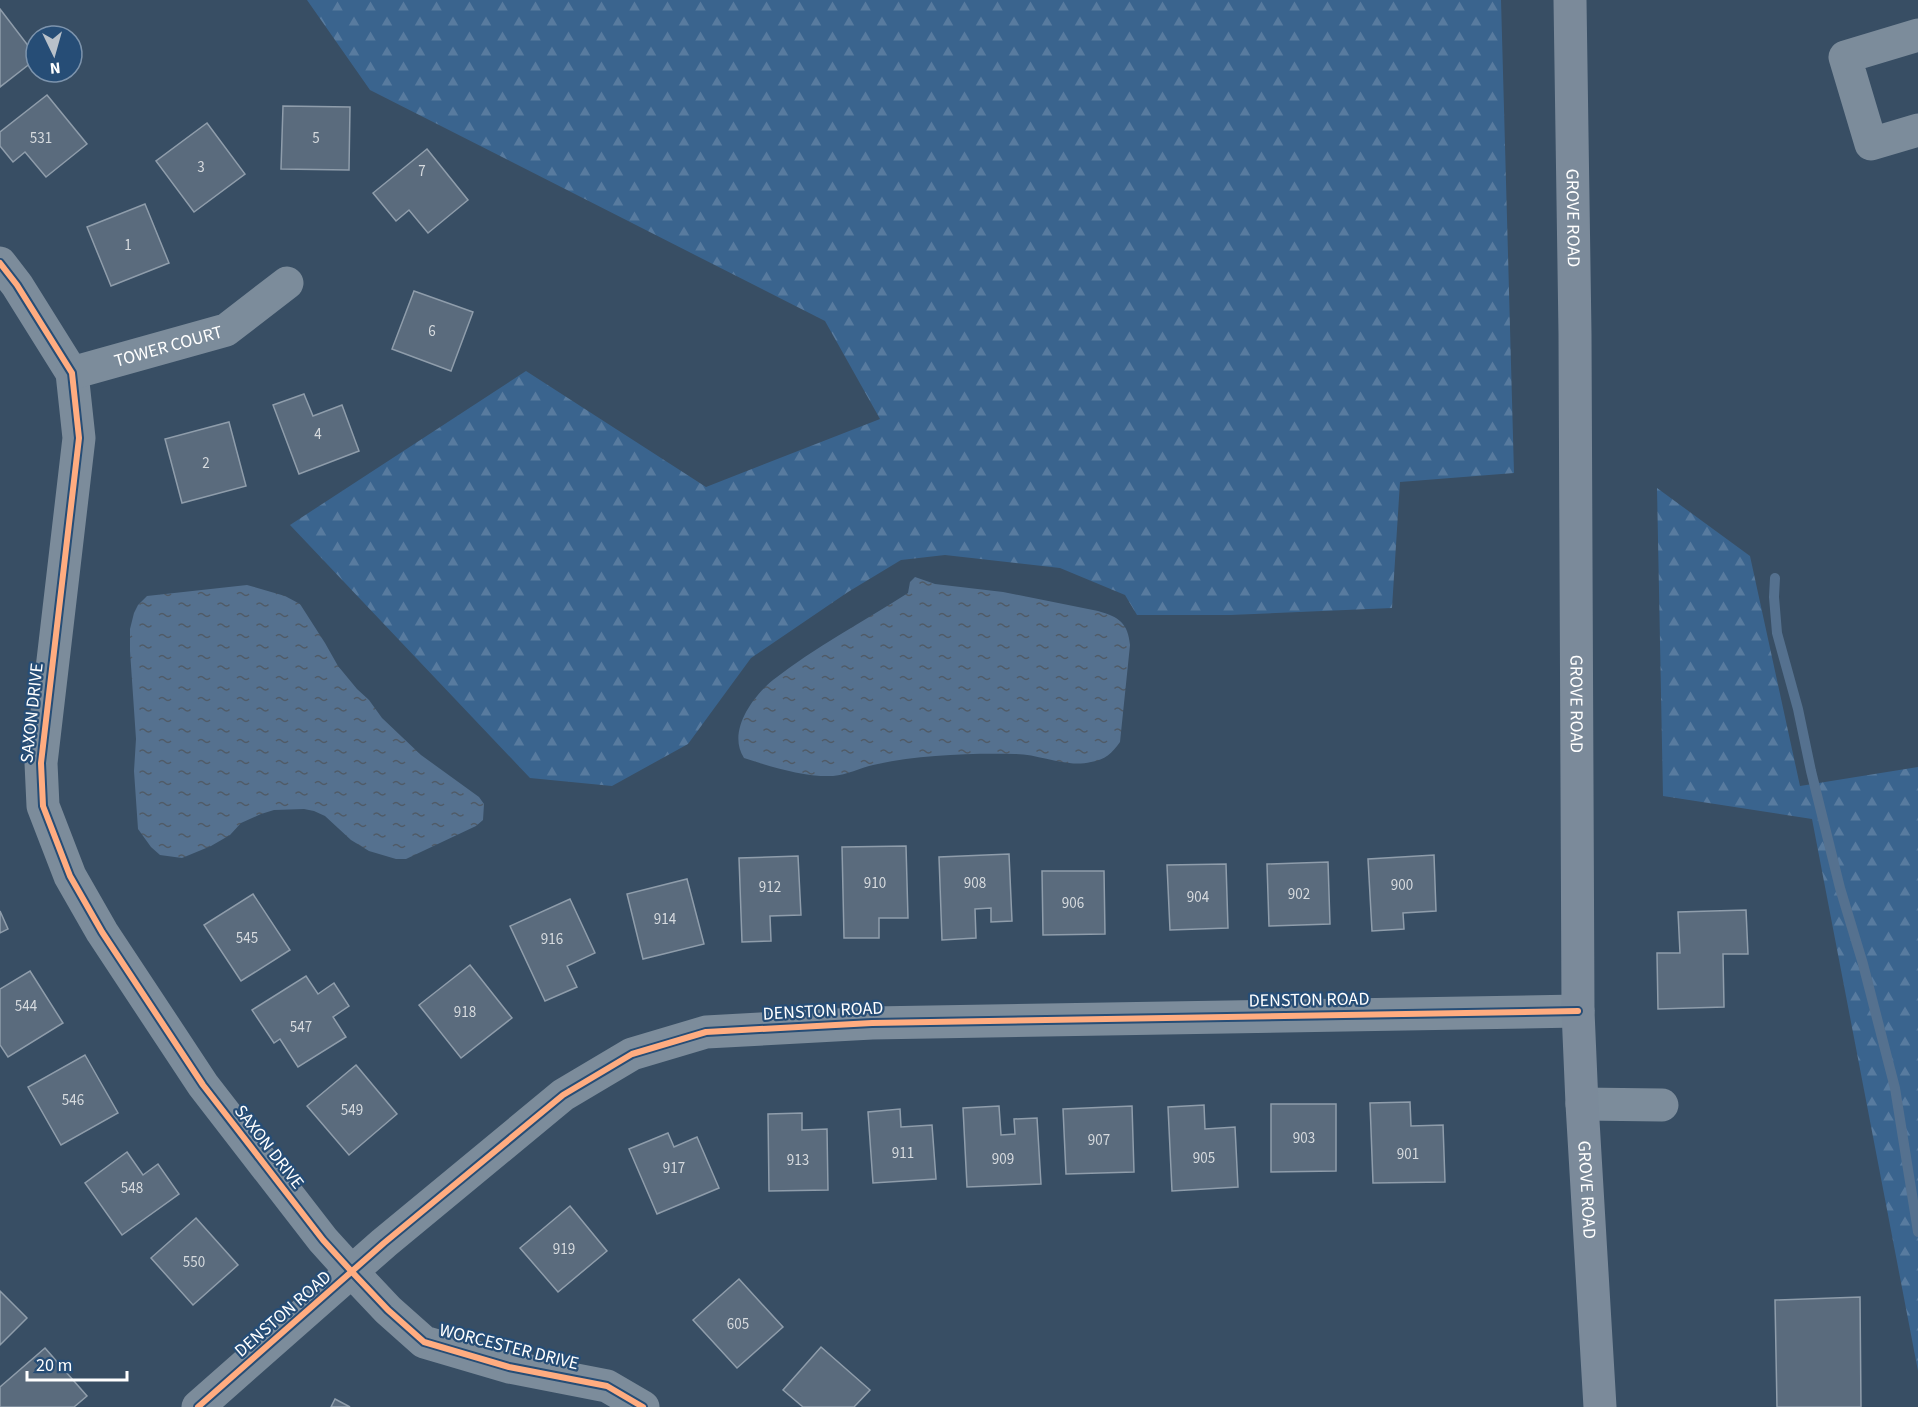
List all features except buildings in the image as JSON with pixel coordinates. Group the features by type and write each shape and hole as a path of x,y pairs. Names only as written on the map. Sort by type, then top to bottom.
{"main road":[{"name":"GROVE ROAD","path":"1570,0 1575,334 1578,1011 1600,1407"}],"street":[{"path":"1918,35 1845,57 1871,144 1918,130"},
{"name":"SAXON DRIVE","path":"0,263 17,285 72,373 79,438 42,753 43,806 70,876 97,923 203,1085 323,1240 353,1273"},
{"name":"TOWER COURT","path":"72,373 226,330 287,283"},
{"name":"DENSTON ROAD","path":"198,1407 353,1273 384,1243 563,1095 632,1053 706,1032 872,1023 1578,1011"},
{"path":"1582,1104 1662,1105"},
{"name":"WORCESTER DRIVE","path":"353,1273 388,1310 424,1342 509,1367 607,1386 643,1407"}],"green space":[{"path":"307,0 1501,0 1514,473 1400,482 1392,608 1230,615 1137,615 1125,595 1060,568 945,555 901,560 848,592 751,658 688,744 612,786 530,778 290,525 526,371 706,487 880,419 825,321 370,90"},
{"path":"1657,488 1750,556 1800,786 1918,767 1918,1371 1812,819 1663,796"}],"water":[{"path":"915,577 935,584 1003,592 1098,611 1121,622 1127,631 1130,645 1120,742 1100,760 1081,763 1024,755 962,754 890,762 833,776 799,773 744,758 738,737 740,726 750,705 765,687 805,657 908,593 910,582"},
{"path":"247,585 285,596 300,604 338,666 382,718 421,755 479,797 484,804 483,820 476,826 406,859 396,859 369,851 351,840 325,816 304,809 274,810 261,814 241,823 230,835 211,846 182,858 160,855 151,847 138,829 134,771 136,739 130,651 130,629 134,613 147,596"}],"waterway":[{"path":"1775,578 1777,633 1798,709 1840,888 1863,964 1895,1088 1918,1232"}],"cycle path":[{"path":"0,263 17,285 72,373 79,438 41,763 43,806 70,876 102,932 203,1085 323,1240 388,1310 424,1342 509,1367 607,1386 643,1407"},
{"path":"198,1407 384,1243 563,1095 632,1054 706,1032 872,1023 1578,1011"}]}
